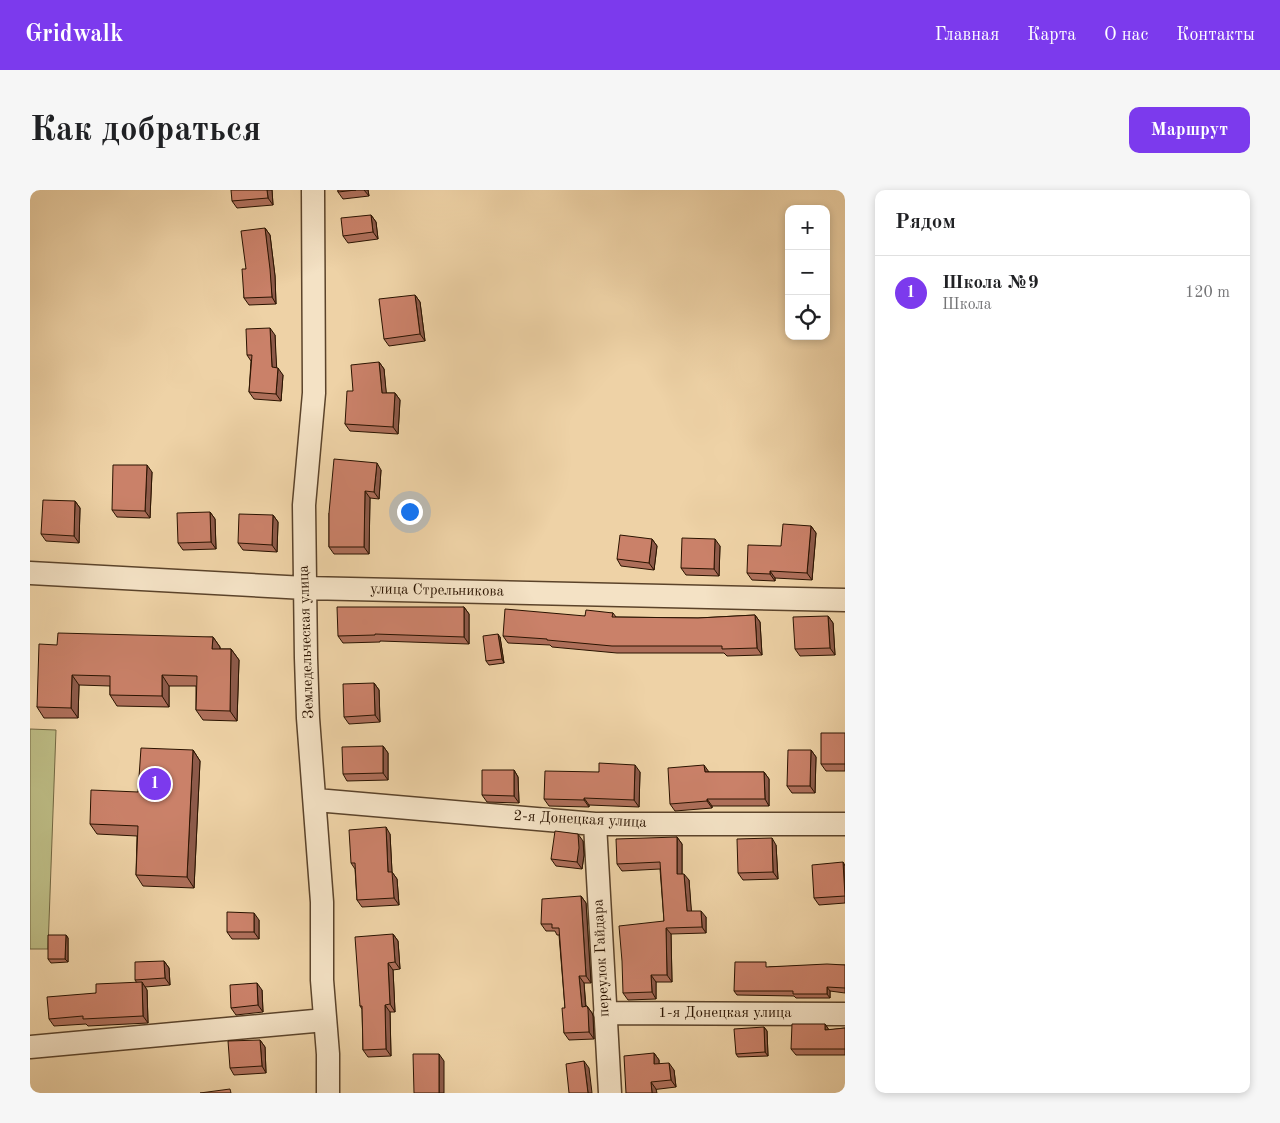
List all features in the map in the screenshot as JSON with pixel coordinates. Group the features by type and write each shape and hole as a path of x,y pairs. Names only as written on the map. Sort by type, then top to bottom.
{"street":[{"name":"Земледельческая улица","path":"313,190 314,393 304,505 305,588 308,718 316,800 322,902 322,980 328,1054 328,1093"},
{"name":"улица Стрельникова","path":"30,573 305,588 845,600"},
{"name":"2-я Донецкая улица","path":"316,800 595,824 845,824"},
{"name":"переулок Гайдара","path":"595,824 610,1093"},
{"name":"1-я Донецкая улица","path":"605,1013 845,1014"},
{"path":"30,1047 325,1020"}],"shaded area":[{"path":"30,729 56,730 48,949 30,949"}],"building":[{"path":"231,190 267,190 268,198 232,201"},
{"path":"338,190 356,190 338,192"},
{"path":"371,215 373,232 343,236 341,218"},
{"path":"265,228 272,297 244,298 242,269 246,269 241,231"},
{"path":"415,295 420,334 384,339 379,299"},
{"path":"270,328 272,367 278,368 276,394 249,392 252,355 247,355 246,329"},
{"path":"379,362 382,393 395,393 393,427 345,424 347,391 353,391 351,365"},
{"path":"334,459 377,463 374,492 365,491 364,547 329,547 329,513"},
{"path":"113,465 147,465 145,511 112,510"},
{"path":"43,500 75,501 74,536 41,534"},
{"path":"210,512 211,542 178,543 177,513"},
{"path":"239,514 273,515 272,545 238,543"},
{"path":"783,524 811,526 807,573 770,571 770,574 747,573 748,545 781,546"},
{"path":"620,535 652,539 649,563 617,559"},
{"path":"682,538 715,539 714,569 681,568"},
{"path":"337,607 464,607 464,637 375,634 338,636"},
{"path":"505,609 585,616 586,610 613,613 612,617 698,618 755,615 757,648 722,649 722,646 612,646 503,636"},
{"path":"828,616 830,648 795,649 793,617"},
{"path":"58,633 213,637 212,649 231,649 230,711 196,710 197,676 162,675 162,696 110,695 110,676 72,675 71,708 37,707 39,644 57,645"},
{"path":"498,634 502,659 486,661 483,636"},
{"path":"374,683 375,715 344,717 343,684"},
{"path":"821,733 845,733 845,764 821,764"},
{"path":"383,746 383,773 343,774 342,747"},
{"path":"141,748 193,750 187,877 136,875 138,826 90,824 91,790 138,792"},
{"path":"788,750 811,750 810,786 787,786"},
{"path":"599,763 635,765 634,800 544,799 545,771 599,772"},
{"path":"704,765 705,772 764,772 765,799 707,799 707,801 670,804 668,768"},
{"path":"482,770 514,770 514,796 482,795"},
{"path":"386,827 388,872 392,872 394,898 357,900 355,863 351,863 349,830"},
{"path":"555,831 578,834 577,862 551,859"},
{"path":"677,837 677,874 684,874 687,911 701,911 702,927 666,928 667,975 651,975 652,992 623,993 619,926 664,921 660,862 617,864 616,839"},
{"path":"772,838 773,872 738,873 737,839"},
{"path":"843,862 845,896 814,898 812,865"},
{"path":"581,896 586,976 579,976 582,1007 587,1006 588,1009 589,1032 564,1033 562,1008 565,1008 559,928 552,928 552,924 541,924 542,899"},
{"path":"227,912 254,913 254,932 227,932"},
{"path":"393,934 395,962 388,963 390,1004 385,1005 386,1049 363,1050 362,1006 360,1006 355,937"},
{"path":"48,935 66,935 65,959 48,959"},
{"path":"164,961 165,978 135,980 135,962"},
{"path":"735,962 766,962 766,967 845,965 845,988 827,987 827,994 793,994 793,991 734,991"},
{"path":"142,982 143,1016 83,1019 83,1016 49,1019 47,997 96,993 96,984"},
{"path":"257,983 258,1005 231,1008 230,985"},
{"path":"792,1024 825,1024 825,1030 845,1028 845,1049 791,1049"},
{"path":"764,1027 765,1052 736,1054 734,1029"},
{"path":"260,1040 262,1066 230,1068 228,1041"},
{"path":"654,1053 654,1064 669,1063 671,1080 651,1082 652,1093 626,1093 624,1056"},
{"path":"413,1054 439,1054 439,1093 414,1093"},
{"path":"584,1061 588,1093 569,1093 566,1064"},
{"path":"230,1089 231,1093 200,1093"}],"place":[{"name":"Школа №9","path":"155,784"}]}
